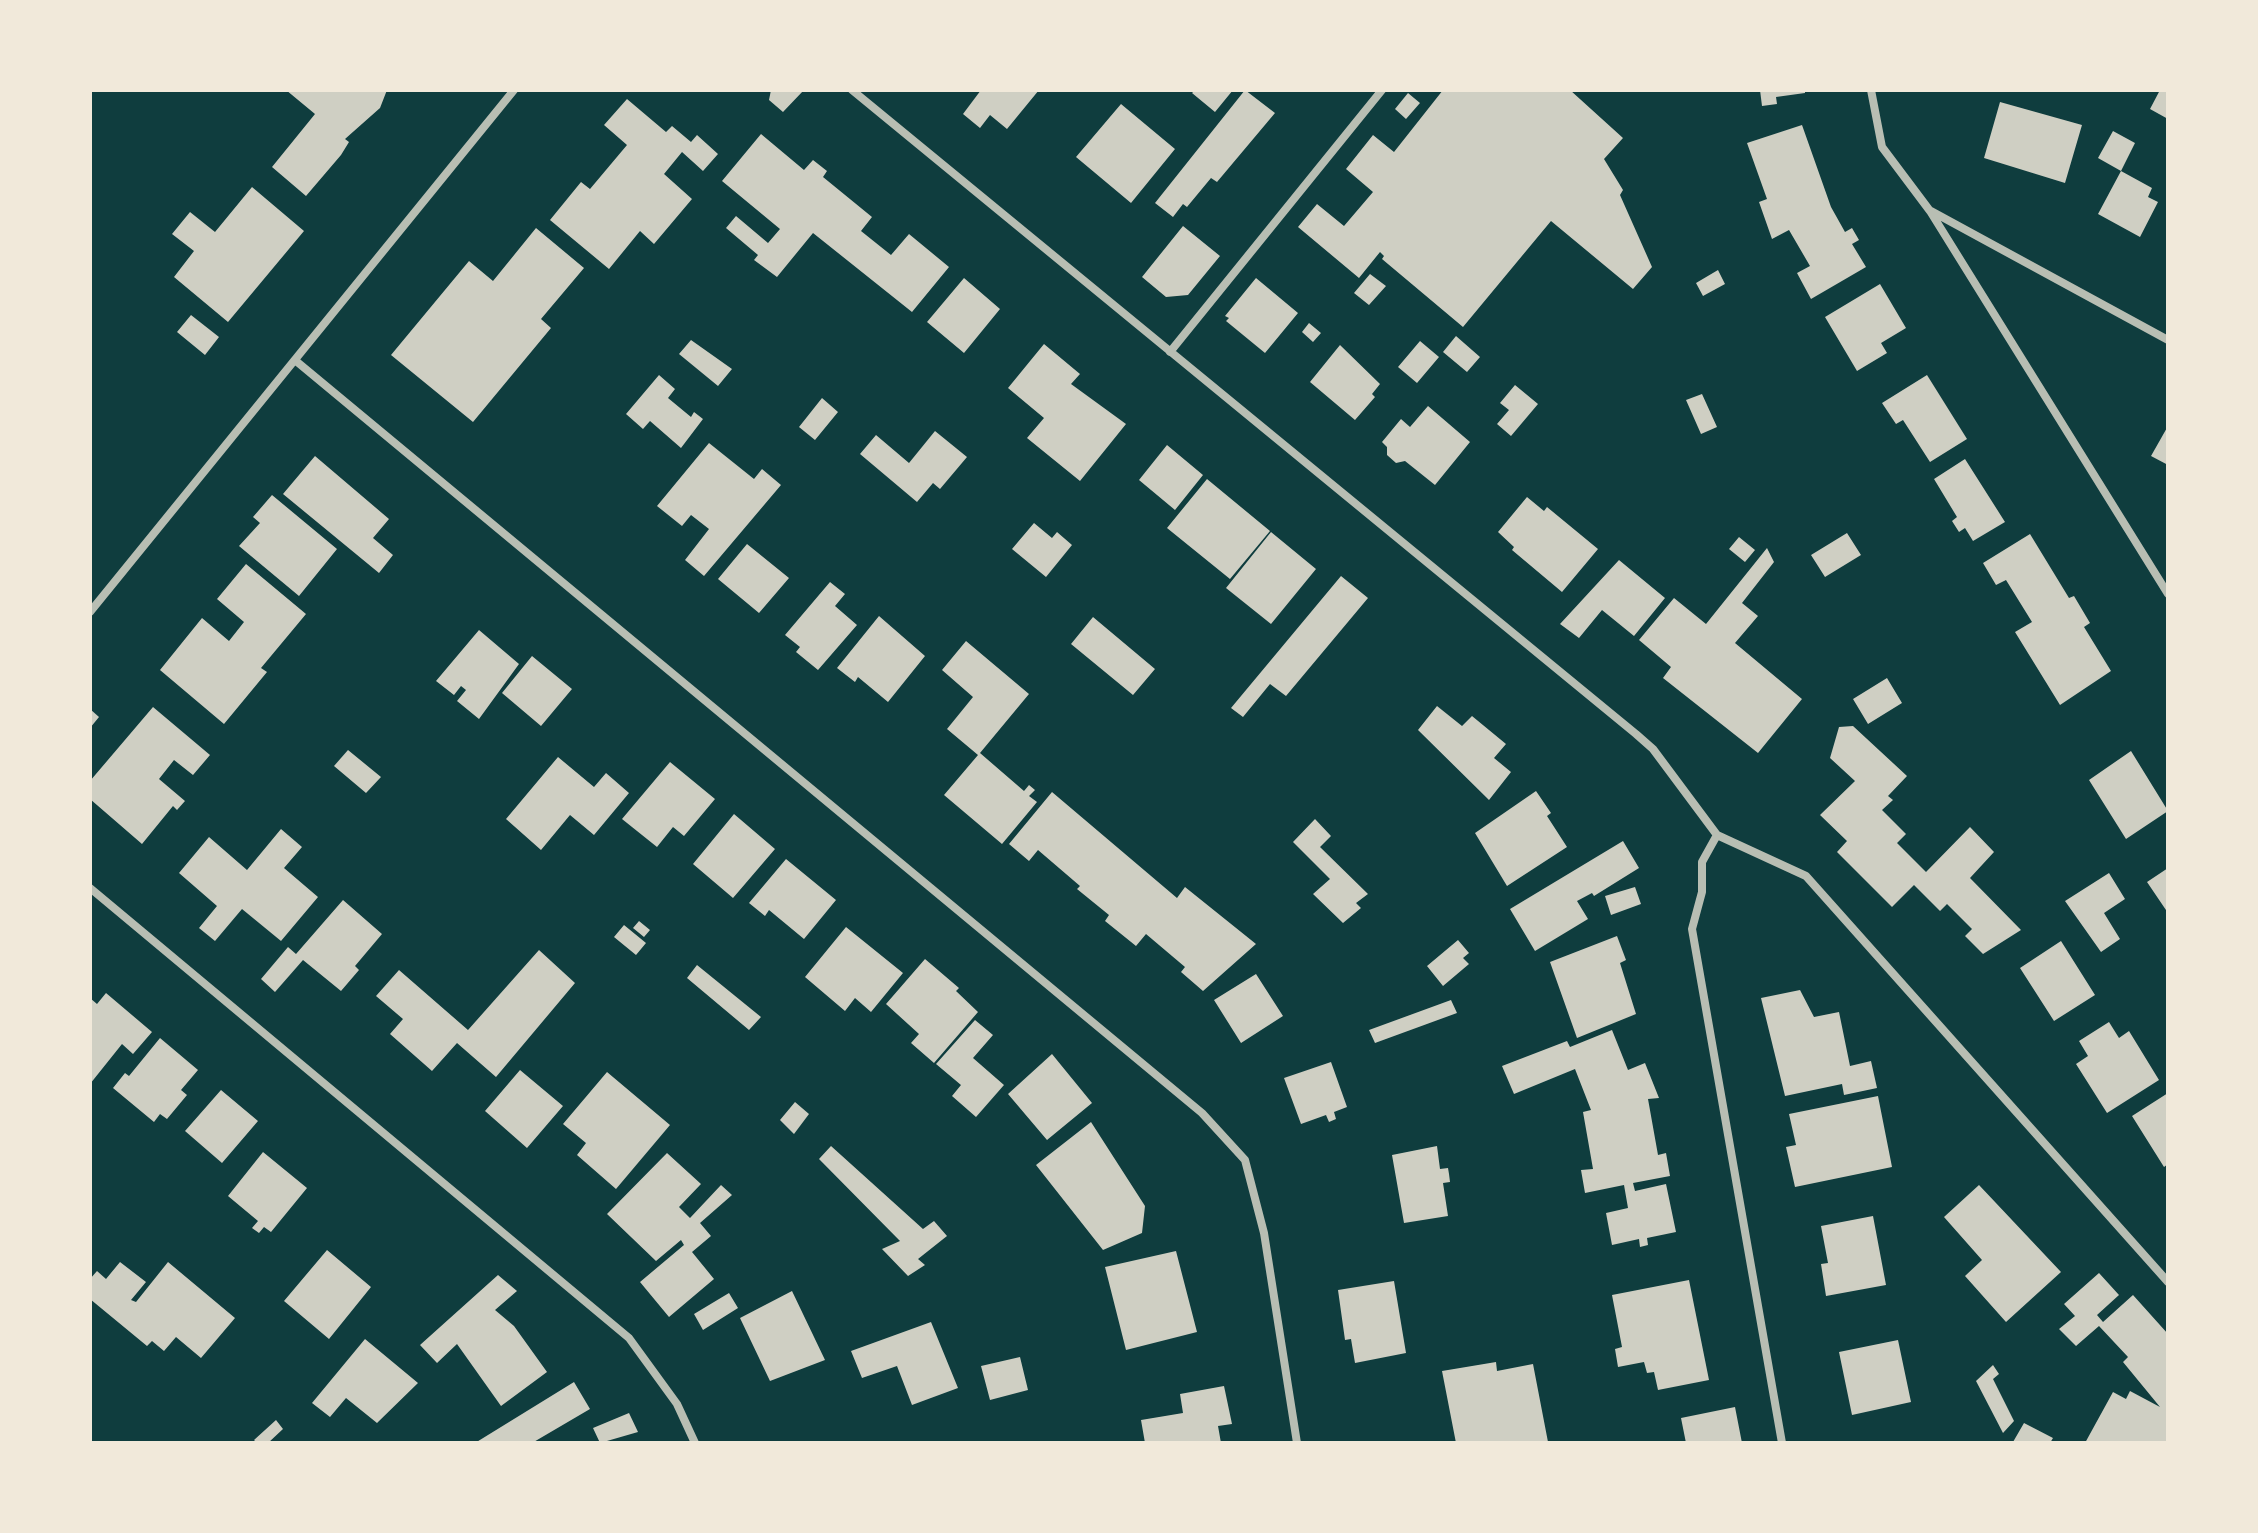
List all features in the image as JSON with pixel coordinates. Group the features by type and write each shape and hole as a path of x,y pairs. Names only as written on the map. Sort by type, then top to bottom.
{"street":[{"path":"90,612 514,90"},
{"path":"852,90 1653,749 1717,835 1806,876 2168,1282"},
{"path":"1170,352 1382,90"},
{"path":"1871,90 1882,147 1930,211 2168,594"},
{"path":"1930,211 2168,340"},
{"path":"296,361 1202,1113 1245,1160 1264,1233 1297,1443"},
{"path":"1717,835 1702,862 1702,892 1692,929 1782,1443"},
{"path":"90,888 629,1338 677,1404 695,1443"}],"building":[{"path":"286,90 387,90 380,108 345,139 349,142 341,155 306,196 272,167 315,114"},
{"path":"771,90 803,91 783,112 769,100"},
{"path":"981,90 1039,90 1007,129 990,115 980,128 963,114"},
{"path":"1195,90 1233,90 1215,112 1192,93"},
{"path":"1245,90 1275,113 1217,182 1211,178 1187,207 1183,204 1173,217 1155,203"},
{"path":"1443,90 1570,90 1623,138 1604,159 1623,190 1620,195 1652,267 1633,289 1551,221 1463,327 1382,259 1384,256 1380,252 1359,278 1298,227 1317,204 1344,226 1373,192 1346,169 1373,135 1394,152"},
{"path":"1760,90 1805,90 1805,93 1776,97 1777,104 1762,106"},
{"path":"2160,90 2168,90 2168,119 2150,109"},
{"path":"1408,93 1420,103 1406,119 1395,109"},
{"path":"627,99 666,132 672,126 691,142 697,135 718,154 703,171 682,152 664,174 692,199 654,244 640,231 609,269 550,220 581,182 590,189 627,145 604,125"},
{"path":"2000,102 2082,125 2065,183 1984,158"},
{"path":"1121,104 1175,149 1131,203 1076,157"},
{"path":"1802,125 1831,207 1845,232 1852,228 1859,240 1852,244 1866,267 1811,299 1797,273 1810,266 1789,230 1772,239 1759,202 1767,199 1747,143"},
{"path":"2113,131 2135,143 2121,171 2098,158"},
{"path":"761,134 804,170 813,160 827,171 823,177 872,217 861,231 891,255 909,234 949,267 912,312 813,233 777,277 754,260 758,255 726,228 736,216 768,243 780,229 722,181"},
{"path":"2121,171 2152,188 2148,197 2158,202 2140,237 2098,214"},
{"path":"252,187 304,231 228,322 174,277 194,251 172,234 190,212 215,232"},
{"path":"1183,226 1220,256 1188,295 1166,297 1142,277"},
{"path":"536,228 584,268 541,319 551,328 473,422 391,355 469,261 493,281"},
{"path":"1718,270 1725,284 1703,296 1696,283"},
{"path":"1370,274 1386,286 1369,305 1354,293"},
{"path":"964,278 1000,309 964,353 927,322"},
{"path":"1256,278 1298,313 1265,353 1226,321 1229,318 1225,316"},
{"path":"1880,284 1906,328 1881,343 1887,353 1857,371 1825,317"},
{"path":"191,315 219,337 205,355 177,332"},
{"path":"1309,323 1321,333 1313,342 1302,332"},
{"path":"1456,336 1480,357 1467,372 1443,352"},
{"path":"691,340 732,369 718,386 679,354"},
{"path":"1420,341 1439,357 1417,383 1398,367"},
{"path":"1044,344 1080,374 1071,384 1126,424 1080,481 1027,438 1044,418 1008,388"},
{"path":"1340,345 1380,384 1372,394 1375,397 1355,420 1310,382"},
{"path":"659,375 675,389 668,398 691,417 694,412 703,419 681,448 650,421 643,429 626,414"},
{"path":"1927,375 1967,439 1930,462 1903,420 1896,424 1882,403"},
{"path":"1515,385 1538,404 1511,436 1497,424 1509,410 1500,403"},
{"path":"1702,394 1717,427 1701,434 1686,400"},
{"path":"822,398 838,412 815,440 799,427"},
{"path":"1428,406 1470,442 1435,485 1405,461 1396,463 1387,455 1387,447 1382,442 1401,419 1410,427"},
{"path":"2168,426 2168,465 2151,456"},
{"path":"935,431 967,457 940,489 933,483 917,502 860,454 876,435 909,463"},
{"path":"709,443 754,479 762,469 781,485 704,576 685,560 709,529 691,515 682,526 657,506"},
{"path":"1167,445 1203,475 1175,510 1139,480"},
{"path":"315,456 389,519 373,538 393,555 379,573 283,494"},
{"path":"1965,459 2005,522 1973,541 1965,528 1959,532 1952,521 1957,517 1934,479"},
{"path":"1207,479 1270,531 1230,579 1167,528"},
{"path":"272,495 337,549 299,596 239,546 260,523 253,517"},
{"path":"1527,497 1544,511 1547,507 1598,549 1562,592 1512,550 1514,547 1498,532"},
{"path":"1034,523 1052,538 1057,532 1072,545 1046,577 1012,549"},
{"path":"1271,532 1316,569 1271,624 1226,588"},
{"path":"1847,533 1861,555 1825,577 1811,555"},
{"path":"2030,534 2069,598 2074,596 2090,623 2084,627 2111,671 2060,705 2015,632 2032,622 2006,580 1996,585 1983,563"},
{"path":"1739,537 1755,550 1745,562 1729,549"},
{"path":"747,544 789,578 759,613 718,579"},
{"path":"1767,548 1774,562 1742,603 1758,616 1735,643 1802,699 1758,753 1663,678 1671,667 1639,640 1674,598 1706,624"},
{"path":"1619,560 1665,598 1634,636 1602,610 1579,638 1560,624"},
{"path":"246,564 306,614 261,668 267,672 224,724 160,670 202,618 229,641 244,622 217,599"},
{"path":"1341,576 1368,598 1286,696 1270,684 1243,717 1231,708"},
{"path":"830,582 845,594 835,606 857,625 818,670 796,652 800,647 785,635"},
{"path":"879,616 925,656 888,702 858,677 855,682 837,668"},
{"path":"1093,617 1155,669 1133,695 1071,644"},
{"path":"479,630 519,664 479,719 457,701 466,690 461,686 454,695 436,681"},
{"path":"966,641 1029,694 980,753 1024,791 1029,785 1035,790 1029,796 1037,802 1002,844 944,795 978,755 947,729 973,697 942,670"},
{"path":"532,656 572,689 541,726 502,693"},
{"path":"1887,678 1902,703 1868,724 1853,699"},
{"path":"1437,706 1462,726 1472,716 1506,744 1494,758 1511,772 1489,800 1418,730"},
{"path":"153,707 210,755 193,775 174,760 159,779 185,801 177,810 173,806 142,844 90,799 90,781"},
{"path":"90,709 99,717 90,728"},
{"path":"1853,726 1907,776 1888,796 1893,800 1882,810 1906,834 1897,843 1926,872 1970,827 1994,852 1970,878 2021,930 1983,954 1965,936 1972,929 1947,904 1940,911 1914,885 1892,907 1837,852 1847,841 1820,815 1855,781 1830,758 1839,727"},
{"path":"348,750 381,777 366,793 334,766"},
{"path":"2131,751 2168,811 2126,839 2089,780"},
{"path":"558,757 594,787 606,773 629,793 594,835 570,815 541,850 506,819"},
{"path":"670,762 715,799 684,836 673,827 657,847 622,819"},
{"path":"1536,791 1551,813 1547,816 1567,847 1507,886 1475,833"},
{"path":"1052,792 1177,898 1185,887 1256,944 1203,991 1181,972 1185,967 1146,934 1136,946 1105,921 1109,915 1077,889 1080,886 1038,850 1029,861 1009,844"},
{"path":"734,814 775,849 733,898 693,864"},
{"path":"1315,819 1331,836 1320,847 1368,894 1356,903 1361,908 1343,923 1313,894 1330,879 1293,842"},
{"path":"281,829 302,847 284,868 318,897 281,941 242,909 215,941 199,928 217,906 179,873 209,837 247,870"},
{"path":"1623,841 1639,868 1594,896 1592,893 1577,901 1588,919 1535,951 1510,909"},
{"path":"786,859 836,900 804,939 769,910 765,916 749,903"},
{"path":"2168,868 2168,913 2147,882"},
{"path":"2109,873 2125,899 2104,913 2120,939 2101,952 2065,901"},
{"path":"1635,887 1641,904 1611,915 1605,896"},
{"path":"343,900 382,934 355,966 359,970 341,991 303,960 275,992 261,979 288,947 296,954"},
{"path":"639,921 650,930 644,937 633,928"},
{"path":"624,925 646,943 636,955 614,937"},
{"path":"846,927 903,973 871,1012 855,998 845,1011 805,977"},
{"path":"1617,936 1626,960 1620,963 1636,1014 1577,1038 1550,962"},
{"path":"1458,940 1469,953 1463,958 1469,964 1443,986 1427,966"},
{"path":"2061,941 2095,995 2054,1021 2020,968"},
{"path":"539,950 575,983 496,1077 457,1043 432,1071 390,1034 403,1019 376,996 399,970 468,1030"},
{"path":"925,959 959,988 956,991 978,1012 934,1063 911,1043 919,1034 886,1004"},
{"path":"697,965 761,1017 749,1030 687,978"},
{"path":"1256,974 1283,1016 1241,1043 1214,1000"},
{"path":"1800,990 1814,1017 1839,1012 1850,1066 1871,1061 1877,1088 1844,1095 1842,1084 1785,1096 1761,998"},
{"path":"106,993 152,1032 133,1054 122,1044 90,1084 90,998 97,1004"},
{"path":"1451,1000 1457,1013 1375,1043 1369,1030"},
{"path":"975,1020 993,1035 973,1058 1004,1085 976,1117 952,1096 961,1085 936,1064"},
{"path":"2109,1022 2119,1038 2129,1031 2159,1080 2107,1113 2076,1064 2088,1056 2079,1041"},
{"path":"1612,1030 1628,1070 1645,1063 1659,1098 1648,1099 1658,1155 1666,1153 1670,1176 1633,1183 1635,1191 1666,1184 1676,1232 1647,1238 1648,1245 1640,1247 1639,1239 1612,1245 1606,1213 1628,1208 1624,1185 1585,1193 1581,1170 1593,1169 1583,1112 1591,1110 1575,1069 1514,1094 1502,1066 1567,1041 1570,1047"},
{"path":"160,1038 198,1070 181,1090 187,1095 167,1119 160,1114 154,1122 113,1088 125,1073 129,1076"},
{"path":"1052,1054 1092,1103 1047,1140 1008,1094"},
{"path":"1331,1062 1347,1107 1334,1112 1336,1119 1329,1122 1326,1115 1301,1124 1284,1078"},
{"path":"520,1070 563,1106 527,1148 485,1111"},
{"path":"607,1072 670,1125 616,1189 577,1155 586,1143 563,1124"},
{"path":"221,1090 258,1121 222,1163 185,1131"},
{"path":"2168,1093 2168,1164 2164,1167 2132,1116"},
{"path":"1878,1096 1892,1167 1795,1187 1786,1147 1796,1145 1789,1114"},
{"path":"795,1102 809,1114 794,1134 780,1120"},
{"path":"1091,1122 1145,1206 1142,1233 1103,1250 1036,1165"},
{"path":"831,1146 923,1229 934,1221 947,1236 918,1259 925,1265 908,1276 882,1249 900,1241 819,1159"},
{"path":"1437,1146 1440,1169 1448,1168 1449,1174 1450,1182 1443,1183 1448,1216 1404,1223 1392,1155"},
{"path":"263,1152 307,1188 271,1232 264,1227 259,1233 252,1228 258,1221 228,1196"},
{"path":"667,1153 701,1184 679,1207 690,1218 721,1185 732,1195 700,1223 711,1236 692,1252 714,1279 669,1317 640,1282 684,1245 681,1240 656,1261 607,1214"},
{"path":"1979,1185 2061,1272 2006,1322 1965,1276 1982,1260 1944,1217"},
{"path":"1873,1216 1886,1285 1826,1296 1821,1264 1828,1263 1821,1226"},
{"path":"327,1250 371,1287 329,1339 284,1301"},
{"path":"1176,1251 1197,1332 1126,1350 1105,1267"},
{"path":"120,1262 146,1282 131,1300 136,1302 168,1262 235,1318 201,1358 176,1337 164,1351 152,1341 147,1346 90,1299 90,1279 97,1271 106,1279"},
{"path":"2099,1273 2119,1295 2097,1315 2103,1322 2133,1295 2168,1334 2168,1437 2165,1443 2085,1443 2113,1392 2126,1399 2130,1391 2160,1407 2123,1362 2128,1357 2099,1326 2076,1346 2059,1329 2075,1316 2064,1304"},
{"path":"498,1275 517,1291 495,1310 514,1326 547,1372 501,1406 457,1344 437,1363 420,1345"},
{"path":"1689,1280 1709,1380 1658,1390 1654,1372 1647,1373 1644,1362 1618,1367 1615,1349 1622,1347 1612,1295"},
{"path":"1394,1281 1406,1353 1355,1363 1351,1339 1345,1340 1338,1290"},
{"path":"792,1291 825,1360 770,1381 740,1318"},
{"path":"729,1293 738,1308 703,1330 694,1314"},
{"path":"931,1322 958,1388 912,1405 897,1366 862,1378 851,1351"},
{"path":"365,1339 418,1383 377,1423 346,1398 330,1417 312,1403"},
{"path":"1898,1340 1911,1402 1852,1415 1839,1352"},
{"path":"1020,1357 1028,1390 990,1400 981,1366"},
{"path":"1496,1362 1497,1371 1533,1364 1548,1442 1456,1443 1442,1371"},
{"path":"1993,1365 1999,1374 1993,1379 2014,1421 2003,1433 1976,1381"},
{"path":"574,1382 590,1409 532,1443 475,1443"},
{"path":"1224,1386 1232,1424 1218,1426 1221,1443 1145,1443 1141,1420 1183,1413 1180,1394"},
{"path":"1735,1407 1742,1443 1686,1443 1681,1418"},
{"path":"629,1413 638,1432 600,1443 593,1428"},
{"path":"276,1420 283,1429 268,1443 257,1443 254,1440"},
{"path":"2024,1423 2053,1438 2050,1443 2013,1442"}]}
